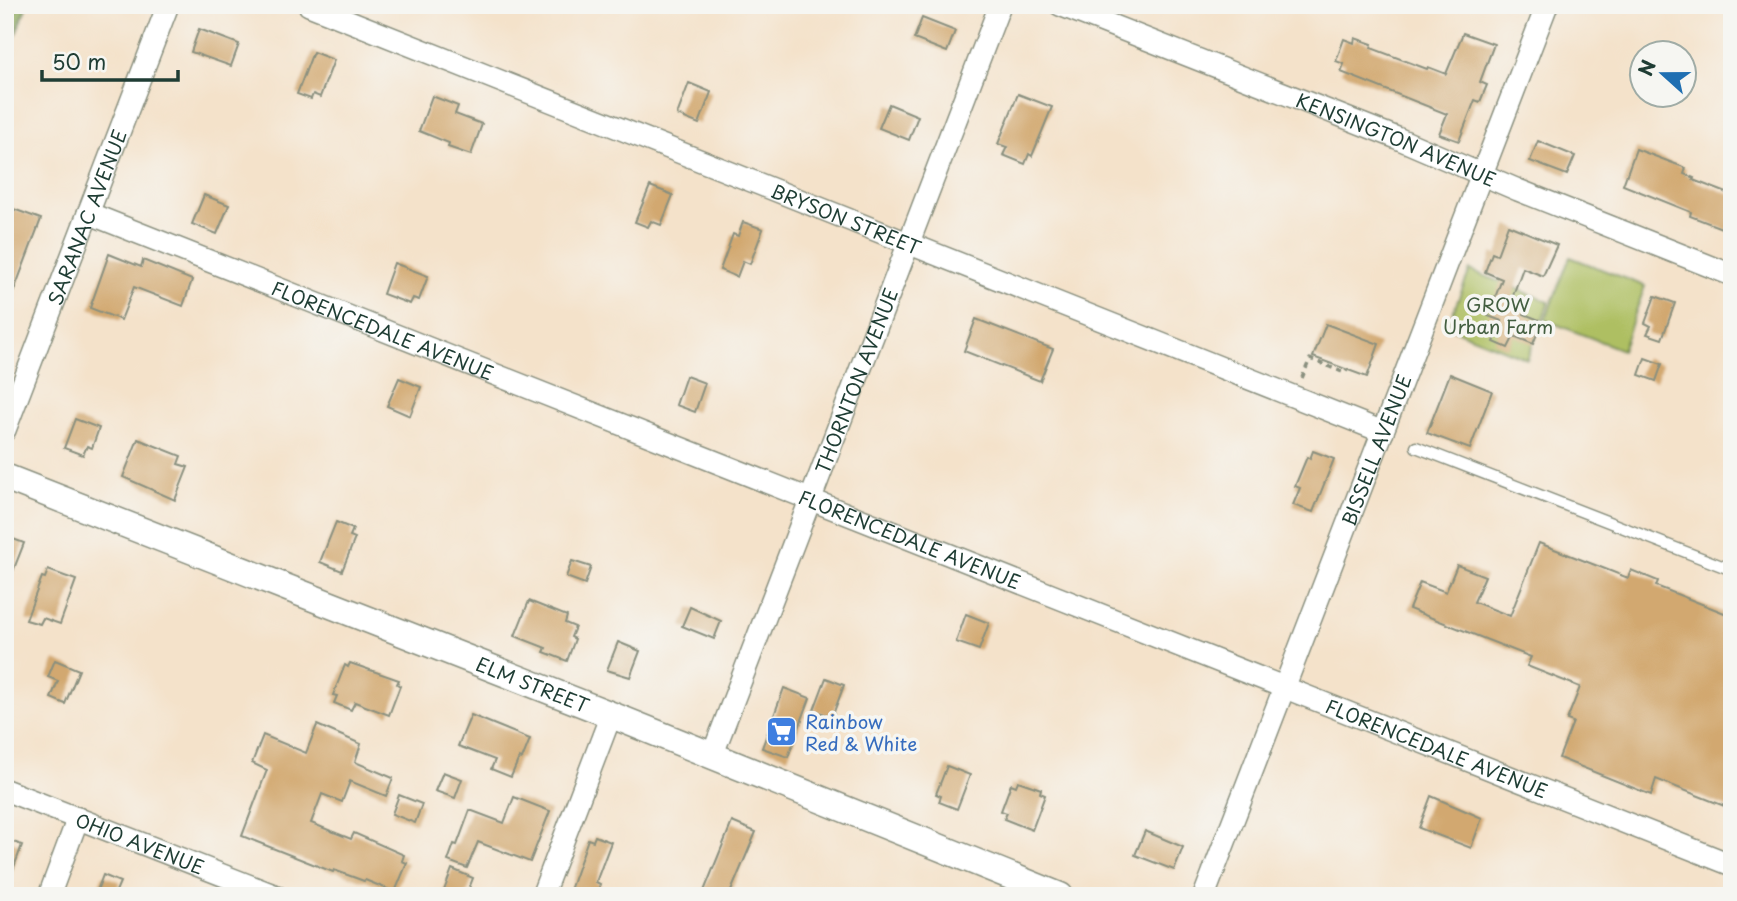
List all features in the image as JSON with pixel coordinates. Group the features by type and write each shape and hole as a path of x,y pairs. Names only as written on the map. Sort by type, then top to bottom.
{"street":[{"name":"SARANAC AVENUE","path":"5,430 168,5"},
{"name":"BRYSON STREET","path":"309,5 1383,432"},
{"name":"THORNTON AVENUE","path":"712,756 1000,5"},
{"name":"KENSINGTON AVENUE","path":"1060,5 1732,275"},
{"name":"BISSELL AVENUE","path":"1204,896 1547,5"},
{"name":"FLORENCEDALE AVENUE","path":"88,213 1732,865"},
{"name":"ELM STREET","path":"5,477 611,715 1060,896"},
{"path":"542,896 611,715"},
{"name":"OHIO AVENUE","path":"5,790 276,896"},
{"path":"49,896 78,818"}],"lane":[{"path":"1416,447 1732,570"}],"path":[{"path":"1302,378 1310,359 1345,373 1347,370"}],"green space":[{"path":"5,5 27,5 5,63"},
{"path":"1570,257 1645,286 1622,350 1545,320"},
{"name":"GROW Urban Farm","path":"1470,270 1549,302 1527,359 1447,327"}],"building":[{"path":"922,18 955,31 947,52 914,39"},
{"path":"199,29 239,44 231,66 191,52"},
{"path":"1463,33 1494,44 1480,82 1487,85 1480,102 1475,100 1459,141 1439,134 1447,114 1341,72 1344,64 1336,61 1344,39 1354,43 1355,38 1372,44 1371,48 1446,74"},
{"path":"313,52 334,60 320,97 313,94 311,99 297,94"},
{"path":"689,83 711,92 699,124 677,115"},
{"path":"1018,94 1052,107 1032,156 1029,154 1025,164 1003,155 1007,147 998,144"},
{"path":"432,96 458,106 455,114 482,124 471,155 448,147 449,143 419,131"},
{"path":"889,104 918,116 909,140 879,128"},
{"path":"1538,141 1575,156 1567,175 1530,161"},
{"path":"1636,149 1686,168 1684,174 1694,178 1693,180 1732,195 1732,232 1690,216 1691,212 1623,185"},
{"path":"650,186 673,195 661,225 651,221 648,227 635,222"},
{"path":"204,195 229,205 217,234 192,224"},
{"path":"8,207 41,219 7,309 5,215"},
{"path":"743,222 763,229 750,264 743,261 737,277 720,270 733,234 738,236"},
{"path":"1508,225 1557,245 1543,276 1523,268 1512,298 1528,304 1524,314 1542,321 1533,344 1514,336 1508,348 1494,342 1502,321 1488,316 1502,279 1485,272 1492,253 1497,255"},
{"path":"109,254 141,267 143,260 192,280 183,306 134,287 121,320 90,308"},
{"path":"394,263 428,276 419,300 413,298 410,304 383,294"},
{"path":"1655,296 1675,303 1662,339 1647,334 1651,326 1645,323"},
{"path":"976,319 1053,349 1040,381 964,351"},
{"path":"1326,324 1379,344 1367,377 1313,357"},
{"path":"1645,358 1662,364 1656,381 1639,375"},
{"path":"1450,374 1492,391 1470,449 1427,433"},
{"path":"686,376 705,383 695,412 676,405"},
{"path":"399,378 421,387 410,416 387,406"},
{"path":"75,419 99,428 92,448 87,446 83,455 64,448"},
{"path":"138,439 181,456 178,464 188,467 175,500 123,477"},
{"path":"1313,451 1334,459 1313,512 1293,505 1300,488 1295,486 1307,457 1310,459"},
{"path":"336,522 353,529 350,536 355,538 342,571 320,562"},
{"path":"5,536 24,543 6,589 5,588"},
{"path":"1539,543 1628,578 1631,570 1658,581 1656,586 1732,616 1732,809 1656,779 1651,795 1559,758 1573,722 1567,720 1580,687 1527,666 1531,657 1409,609 1420,582 1446,592 1457,565 1485,576 1474,602 1510,616"},
{"path":"572,561 591,567 585,584 566,577"},
{"path":"48,570 76,580 60,624 43,618 40,624 26,620 42,577 45,578"},
{"path":"529,601 567,616 565,623 575,627 571,637 575,639 567,661 544,652 546,648 515,636"},
{"path":"690,607 721,621 714,639 682,626"},
{"path":"966,614 989,623 979,650 956,642"},
{"path":"618,642 640,651 630,677 607,670"},
{"path":"55,660 79,670 65,704 51,698 58,681 48,677"},
{"path":"350,663 399,680 397,684 400,686 389,715 355,702 351,710 334,703 337,696 333,695 345,665 348,667"},
{"path":"826,678 844,685 832,717 814,710"},
{"name":"Rainbow Red & White","path":"784,688 810,698 788,757 762,748"},
{"path":"471,715 530,739 511,777 491,769 495,760 458,746"},
{"path":"317,725 361,744 355,762 393,778 386,796 350,781 342,802 322,794 311,823 351,839 354,833 404,855 402,861 407,863 395,892 334,870 333,872 242,836 267,770 252,763 263,735 306,753"},
{"path":"947,766 970,775 957,809 939,802 941,796 936,794"},
{"path":"443,772 462,779 455,798 435,791"},
{"path":"1018,781 1041,789 1040,793 1045,795 1032,830 1004,819 1007,813 1001,811 1011,784 1016,786"},
{"path":"399,795 422,804 415,823 392,814"},
{"path":"1431,796 1482,818 1471,848 1419,828"},
{"path":"514,797 550,811 530,862 478,842 467,868 448,861 470,810 504,823"},
{"path":"732,822 756,832 729,896 702,896"},
{"path":"1145,831 1183,847 1174,870 1135,855"},
{"path":"595,836 611,842 596,882 600,884 596,896 568,896 588,839 593,841"},
{"path":"5,839 22,845 7,886 5,885"},
{"path":"452,869 473,878 466,896 442,896"},
{"path":"103,875 120,882 114,896 95,896"}],"place":[{"name":"Rainbow Red & White","path":"782,732"}]}
